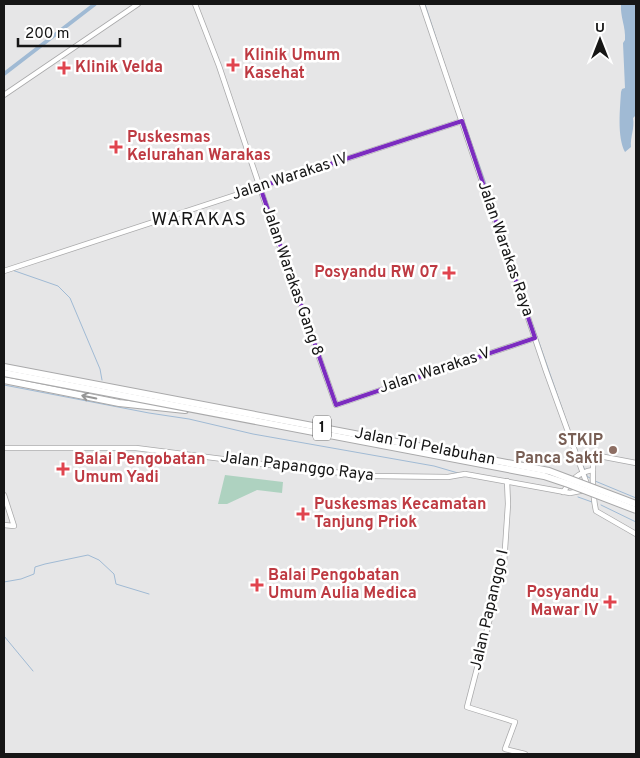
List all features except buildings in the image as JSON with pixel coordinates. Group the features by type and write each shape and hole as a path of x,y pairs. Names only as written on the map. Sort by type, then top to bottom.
{"highway":[{"name":"Jalan Tol Pelabuhan","path":"4,367 549,471 636,504"},
{"name":"Jalan Tol Pelabuhan","path":"4,374 544,476 636,510"},
{"path":"4,380 137,405 216,413"}],"street":[{"path":"4,95 138,4"},
{"name":"Jalan Warakas Gang 8","path":"195,4 240,127 336,406"},
{"name":"Jalan Warakas Raya","path":"422,4 535,338 586,474 590,491"},
{"name":"Jalan Warakas IV","path":"8,270 462,121"},
{"name":"Jalan Warakas V","path":"336,406 535,338"},
{"name":"Jalan Papanggo Raya","path":"4,448 136,448 357,475 386,477 456,476 462,474 507,484 563,492 590,491"},
{"path":"563,492 574,478 586,474 594,455 636,463"},
{"path":"586,474 592,480 590,491 596,511 636,534"},
{"name":"Jalan Papanggo I","path":"507,484 504,564 466,707 515,722 505,749 525,754"},
{"path":"4,495 14,526 4,525"}],"highlighted area":[{"path":"462,121 535,338 336,405 260,187"}],"green space":[{"path":"225,475 283,482 282,493 257,490 227,504 218,504"}],"water":[{"path":"621,4 636,4 636,115 633,118 631,147 625,152 622,146 620,123 621,92 625,88 623,43 625,35"}],"waterway":[{"path":"4,74 95,4"},
{"path":"425,4 448,75"},
{"path":"452,86 461,113"},
{"path":"466,127 522,293"},
{"path":"12,270 58,286 70,298 100,369 102,380"},
{"path":"533,325 573,440"},
{"path":"4,385 189,419 253,434 434,466 458,473"},
{"path":"581,462 585,470"},
{"path":"586,474 592,479"},
{"path":"595,481 636,498"},
{"path":"578,497 592,502"},
{"path":"601,505 636,522"},
{"path":"4,582 34,574 35,567 88,555 99,560 114,574 116,584 149,594"},
{"path":"4,636 33,671"}],"place":[{"name":"Klinik Umum Kasehat","path":"233,65"},
{"name":"Klinik Velda","path":"64,68"},
{"name":"Puskesmas Kelurahan Warakas","path":"116,147"},
{"name":"Posyandu RW 07","path":"449,273"},
{"name":"STKIP Panca Sakti","path":"613,450"},
{"name":"Balai Pengobatan Umum Yadi","path":"63,469"},
{"name":"Puskesmas Kecamatan Tanjung Priok","path":"303,514"},
{"name":"Balai Pengobatan Umum Aulia Medica","path":"257,585"},
{"name":"Posyandu Mawar IV","path":"610,602"}],"district":[{"name":"WARAKAS","path":"199,220"}]}
